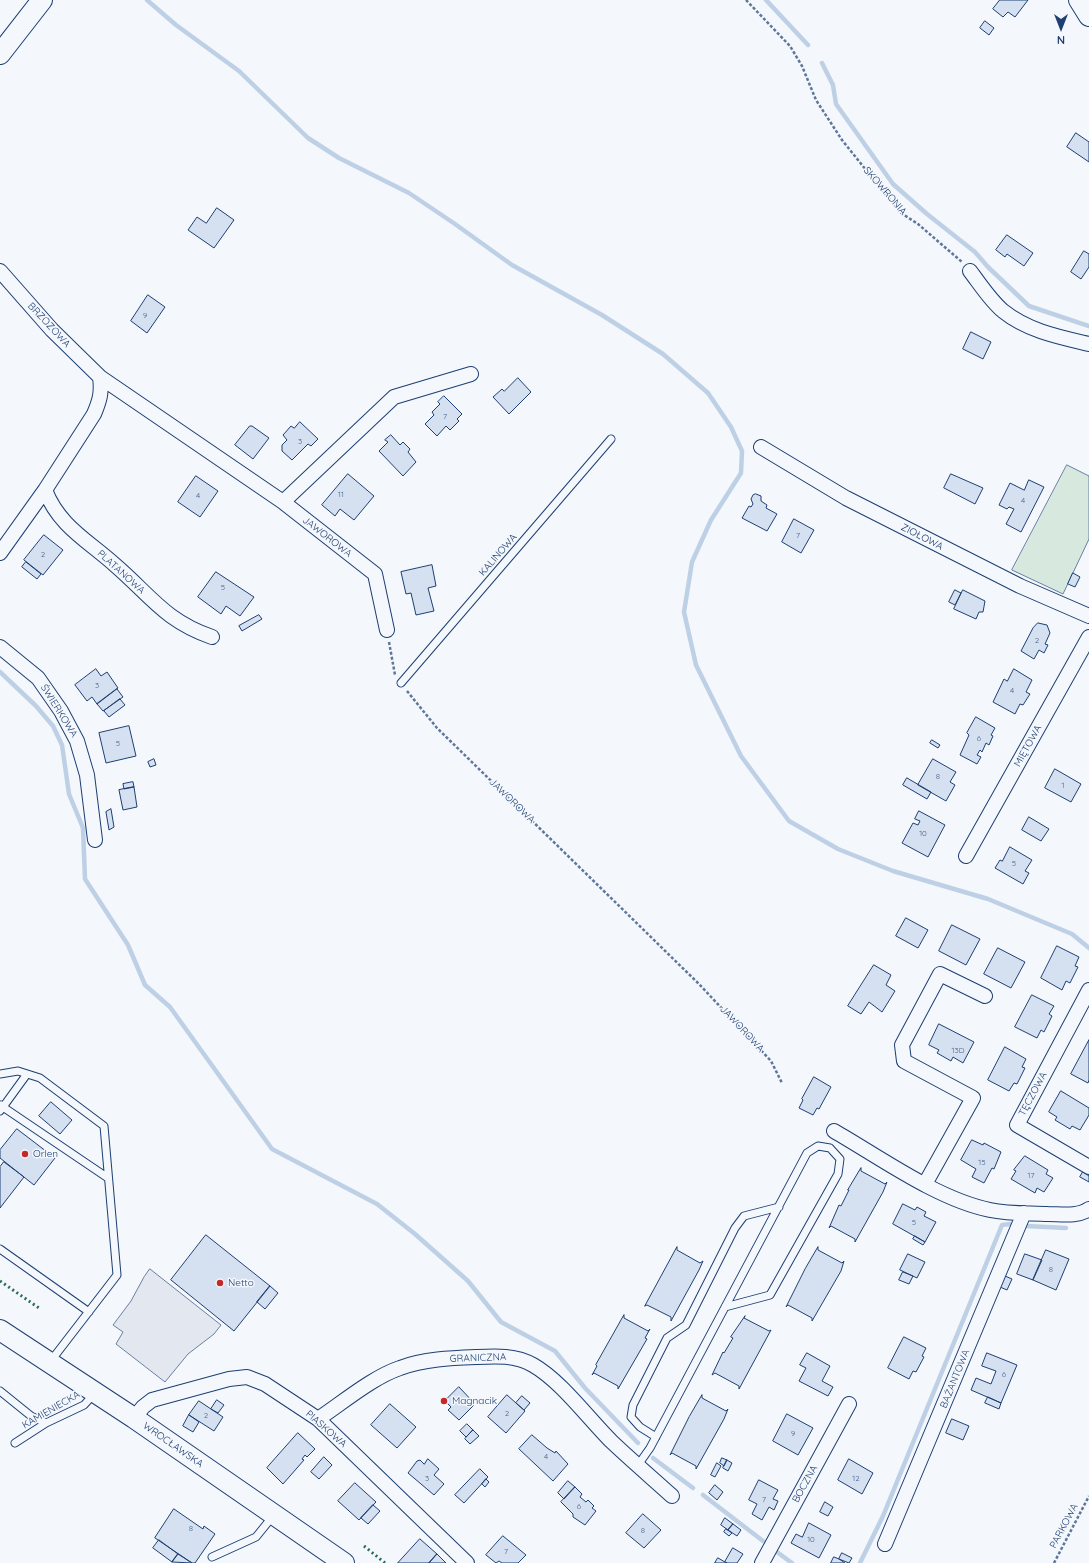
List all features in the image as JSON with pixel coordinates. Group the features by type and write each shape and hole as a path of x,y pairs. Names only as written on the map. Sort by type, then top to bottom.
{"main road":[{"path":"0,54 42,0"},
{"path":"1079,0 1089,16"},
{"name":"WROCŁAWSKA","path":"0,1330 49,1364 134,1418 344,1563"}],"street":[{"name":"BRZOZOWA","path":"0,271 52,330 100,377"},
{"path":"970,271 1003,311 1020,322 1036,330 1089,344"},
{"path":"283,502 394,397 471,374"},
{"path":"0,553 45,490 94,414 101,400 102,388 100,377"},
{"name":"JAWOROWA","path":"100,377 283,502 375,574 387,630"},
{"name":"ZIOŁOWA","path":"761,447 846,498 1020,586 1089,616"},
{"name":"PLATANOWA","path":"45,490 55,512 65,523 116,565 164,612 184,626 212,637"},
{"name":"MIĘTOWA","path":"966,856 1089,637"},
{"name":"ŚWIERKOWA","path":"0,647 38,678 61,712 77,741 87,775 95,840"},
{"path":"925,1184 974,1098 904,1060 902,1045 940,974 985,996"},
{"name":"TĘCZOWA","path":"1089,990 1017,1125 1089,1167"},
{"path":"834,1131 925,1184 958,1200 991,1210 1024,1213 1071,1214 1085,1212 1089,1209"},
{"name":"BAŻANTOWA","path":"885,1544 1024,1213"},
{"name":"GRANICZNA","path":"318,1419 386,1374 399,1368 419,1362 461,1358 499,1356 516,1358 533,1364 548,1376 638,1465 672,1496"},
{"name":"PIASKOWA","path":"134,1418 143,1407 152,1400 229,1378 246,1377 265,1384 318,1419 467,1563"},
{"name":"BOCZNA","path":"762,1563 849,1404"}],"lane":[{"name":"KALINOWA","path":"400,683 611,439"},
{"path":"0,1074 18,1071 40,1078 104,1126 117,1275 49,1364"},
{"path":"27,1074 1,1107 108,1178"},
{"path":"638,1465 656,1437 725,1307 779,1207 807,1153 818,1146 830,1148 840,1159 838,1174 770,1295 725,1307"},
{"path":"656,1437 640,1426 631,1417 633,1405 667,1338 686,1325 735,1228 744,1216 779,1207"},
{"path":"0,1249 89,1312"},
{"path":"0,1391 31,1416 46,1423"},
{"name":"KAMIENIECKA","path":"15,1443 46,1423 84,1405 95,1393"},
{"path":"212,1557 256,1537 274,1514"}],"path":[{"name":"SKOWRONIA","path":"746,0 790,46 802,66 816,100 842,140 882,190 901,212 955,255 970,271"},
{"name":"JAWOROWA","path":"387,630 395,676 437,728 699,984 771,1061 782,1083"},
{"name":"PARKOWA","path":"1054,1563 1089,1496"}],"shaded area":[{"path":"1067,465 1089,476 1089,539 1063,594 1012,570"},
{"path":"150,1269 221,1325 214,1334 188,1354 165,1382 116,1344 123,1332 113,1325 131,1301"}],"building":[{"path":"1000,0 1028,0 1015,17 1008,12 1003,17 993,9"},
{"path":"985,21 994,28 989,35 980,28"},
{"path":"1076,133 1089,142 1089,162 1067,147"},
{"path":"217,208 234,220 214,248 188,230 197,217 206,223"},
{"path":"1007,235 1033,253 1024,266 1007,254 1005,257 996,250"},
{"path":"1084,251 1089,254 1089,267 1081,279 1071,272"},
{"path":"148,295 165,307 147,333 131,321"},
{"path":"971,332 991,342 983,359 963,349"},
{"path":"518,378 531,392 509,414 493,397 502,389 504,391"},
{"path":"444,396 462,414 457,419 459,421 450,430 446,426 437,436 425,424 434,415 432,412 440,404 438,402"},
{"path":"300,422 318,439 311,446 308,444 292,460 282,451 282,445 287,440 283,435 291,426 294,428"},
{"path":"250,426 269,438 253,459 235,445"},
{"path":"391,435 400,445 403,442 410,449 408,452 416,462 403,476 379,451 388,442 385,440"},
{"path":"348,474 374,496 354,520 340,509 335,516 322,505"},
{"path":"951,474 983,488 975,504 944,488"},
{"path":"196,476 218,491 200,517 178,502"},
{"path":"1029,480 1044,487 1021,532 1006,524 1014,509 1009,507 1007,509 999,505 1010,483 1024,490"},
{"path":"756,494 761,496 761,501 767,505 766,508 777,514 767,531 742,518 749,506 751,507 753,504 751,499 753,495"},
{"path":"794,519 814,530 801,553 782,542"},
{"path":"44,535 63,550 43,575 24,560"},
{"path":"26,562 41,574 37,579 22,567"},
{"path":"432,565 436,586 428,588 434,611 416,615 411,593 406,594 401,572"},
{"path":"216,572 254,597 240,616 226,606 221,614 198,597"},
{"path":"1073,573 1080,577 1075,587 1068,584"},
{"path":"955,590 961,593 955,605 949,602"},
{"path":"963,590 985,601 983,612 979,612 976,619 954,609"},
{"path":"259,615 262,619 242,631 239,626"},
{"path":"1038,623 1047,625 1050,633 1045,644 1048,645 1044,653 1039,650 1034,659 1021,651 1033,628"},
{"path":"96,669 101,676 107,672 118,688 97,704 92,697 87,701 75,685"},
{"path":"1014,669 1032,680 1026,692 1030,694 1023,705 1020,704 1015,714 993,702 1004,679 1007,681"},
{"path":"117,689 123,697 103,711 97,704"},
{"path":"120,699 125,705 109,717 104,711"},
{"path":"976,717 995,728 991,735 993,736 989,745 986,743 982,752 980,750 977,755 981,757 977,764 960,755 969,735 967,733"},
{"path":"129,726 136,756 106,763 99,733"},
{"path":"932,740 940,745 938,748 930,743"},
{"path":"154,759 156,765 150,767 148,762"},
{"path":"933,759 956,772 950,782 955,785 946,801 918,785"},
{"path":"1055,769 1081,784 1071,802 1045,788"},
{"path":"907,778 931,792 927,799 903,785"},
{"path":"133,782 134,787 124,789 123,784"},
{"path":"134,787 137,807 123,810 119,790"},
{"path":"111,809 114,827 109,830 106,812"},
{"path":"919,811 945,825 928,857 902,843 913,823 918,825 920,821 915,819"},
{"path":"1029,817 1049,829 1041,841 1022,830"},
{"path":"1010,847 1032,860 1025,871 1029,873 1023,884 995,868 1000,860 1002,861"},
{"path":"906,918 928,930 918,948 896,936"},
{"path":"952,925 980,939 966,965 939,951"},
{"path":"1057,946 1079,957 1075,966 1078,967 1070,983 1066,981 1062,990 1041,978"},
{"path":"998,948 1025,962 1011,988 984,974"},
{"path":"874,965 891,975 886,985 895,991 882,1012 869,1002 861,1014 848,1006"},
{"path":"1032,995 1054,1006 1049,1014 1052,1016 1044,1032 1041,1030 1037,1038 1015,1027"},
{"path":"939,1024 974,1042 963,1063 953,1057 951,1061 937,1053 939,1050 929,1045"},
{"path":"1089,1040 1089,1080 1088,1083 1071,1074"},
{"path":"1005,1047 1026,1059 1022,1067 1025,1068 1017,1084 1014,1083 1009,1091 988,1080"},
{"path":"814,1077 831,1087 819,1109 817,1108 813,1115 799,1108 803,1100 802,1099"},
{"path":"1061,1091 1089,1108 1089,1115 1080,1130 1072,1126 1070,1129 1055,1120 1057,1117 1049,1112"},
{"path":"51,1102 72,1120 60,1134 39,1116"},
{"name":"Orlen","path":"17,1129 55,1158 34,1185 0,1158 0,1150"},
{"path":"972,1140 983,1145 984,1143 1001,1152 994,1169 992,1168 984,1183 972,1177 976,1169 961,1160"},
{"path":"1025,1156 1048,1170 1046,1174 1053,1178 1044,1192 1037,1188 1035,1193 1011,1179 1016,1171 1014,1170"},
{"path":"4,1162 24,1177 0,1208 0,1167"},
{"path":"861,1168 861,1171 885,1184 887,1182 855,1242 855,1239 831,1226 829,1228 839,1205 841,1206 848,1190"},
{"path":"1083,1172 1089,1176 1089,1182 1080,1177"},
{"path":"903,1204 915,1210 917,1207 926,1212 924,1216 936,1222 925,1242 893,1224"},
{"name":"Netto","path":"206,1235 270,1286 234,1331 171,1280"},
{"path":"915,1236 925,1242 923,1245 913,1239"},
{"path":"677,1247 677,1250 700,1263 703,1261 671,1321 671,1317 647,1305 645,1306"},
{"path":"818,1247 818,1250 842,1263 844,1261 841,1271 812,1321 812,1318 788,1305 786,1307"},
{"path":"1046,1250 1069,1259 1056,1290 1033,1280"},
{"path":"908,1254 925,1262 917,1278 900,1270"},
{"path":"1025,1254 1042,1260 1033,1280 1017,1274"},
{"path":"903,1272 913,1276 909,1284 899,1280"},
{"path":"1005,1276 1012,1279 1007,1290 1000,1287"},
{"path":"270,1286 278,1293 265,1309 257,1302"},
{"path":"624,1315 624,1318 648,1331 650,1329 645,1338 647,1339 618,1389 618,1386 594,1373 592,1375"},
{"path":"745,1316 744,1318 769,1331 771,1330 739,1389 739,1386 715,1373 712,1375 723,1352 724,1353 733,1338 731,1337"},
{"path":"904,1337 926,1348 922,1356 924,1357 916,1372 913,1371 909,1379 888,1368"},
{"path":"807,1353 830,1366 822,1381 833,1387 828,1396 799,1381 806,1368 800,1365"},
{"path":"987,1353 1017,1365 1001,1403 971,1390 976,1378 991,1384 996,1371 982,1366"},
{"path":"459,1387 475,1404 459,1420 448,1410 451,1407 445,1401"},
{"path":"507,1395 525,1411 506,1433 488,1417"},
{"path":"702,1395 702,1398 726,1411 728,1409 696,1469 696,1466 672,1453 670,1455"},
{"path":"522,1396 530,1403 524,1410 516,1403"},
{"path":"988,1397 1001,1403 999,1409 985,1403"},
{"path":"217,1400 224,1405 218,1413 211,1409"},
{"path":"199,1401 223,1417 214,1431 189,1415"},
{"path":"390,1404 416,1427 397,1448 371,1425"},
{"path":"787,1414 813,1428 798,1455 773,1441"},
{"path":"189,1415 199,1422 193,1432 183,1426"},
{"path":"952,1419 969,1426 963,1440 946,1433"},
{"path":"467,1424 473,1430 466,1437 460,1431"},
{"path":"473,1430 479,1436 470,1444 465,1439"},
{"path":"298,1433 315,1449 307,1457 305,1455 302,1459 304,1460 283,1484 267,1468"},
{"path":"532,1435 547,1448 555,1453 556,1451 568,1464 553,1481 519,1449"},
{"path":"324,1457 332,1465 319,1479 311,1472"},
{"path":"722,1458 727,1460 724,1466 720,1463"},
{"path":"428,1459 439,1469 434,1475 444,1484 434,1495 408,1473 417,1461 420,1460 424,1464"},
{"path":"849,1459 873,1473 862,1494 838,1480"},
{"path":"727,1460 732,1463 728,1471 723,1468"},
{"path":"717,1463 721,1466 715,1477 711,1475"},
{"path":"480,1469 488,1477 464,1503 455,1495"},
{"path":"486,1479 489,1482 485,1487 482,1484"},
{"path":"759,1480 778,1490 773,1499 778,1501 774,1510 769,1507 762,1520 752,1514 757,1504 749,1500"},
{"path":"568,1481 575,1487 564,1499 558,1493"},
{"path":"355,1483 376,1502 359,1520 338,1501"},
{"path":"715,1485 723,1492 717,1500 709,1493"},
{"path":"575,1487 582,1494 580,1497 586,1502 588,1500 594,1506 592,1508 596,1511 585,1525 573,1517 573,1514 561,1502"},
{"path":"825,1502 833,1507 828,1516 820,1512"},
{"path":"373,1505 380,1511 368,1524 361,1518"},
{"path":"174,1509 203,1529 204,1526 215,1534 195,1563 192,1563 155,1538"},
{"path":"643,1514 661,1530 644,1548 626,1533"},
{"path":"725,1518 733,1524 728,1530 721,1525"},
{"path":"809,1523 831,1535 819,1558 791,1543 796,1534 802,1537"},
{"path":"733,1524 741,1530 737,1536 728,1530"},
{"path":"726,1529 732,1533 729,1536 724,1532"},
{"path":"503,1536 526,1555 518,1563 502,1563 499,1561 496,1563 486,1555"},
{"path":"420,1539 437,1554 429,1563 398,1563"},
{"path":"159,1540 178,1554 172,1562 153,1548"},
{"path":"733,1548 743,1554 737,1563 727,1563 725,1562"},
{"path":"842,1553 852,1558 849,1563 839,1559"},
{"path":"178,1554 192,1563 172,1562"},
{"path":"437,1554 446,1563 429,1563"},
{"path":"834,1557 839,1559 845,1563 831,1563"},
{"path":"718,1558 725,1562 727,1563 715,1563"}],"waterway":[{"path":"147,0 176,25 239,71 308,138 339,158 409,193 512,265 602,315 663,354 708,393 731,427 742,451 741,473 711,520 692,562 684,612 696,665 741,756 789,821 838,849 893,871 988,899 1072,934 1089,948"},
{"path":"766,0 808,45"},
{"path":"822,63 833,85 836,104 893,184 927,214 975,252 988,267 1029,306 1089,326"},
{"path":"0,672 36,706 53,726 62,745 69,794 83,828 85,879 128,945 145,985 170,1007 272,1149 377,1204 415,1234 468,1281 501,1322 555,1351 585,1388 638,1443"},
{"path":"860,1563 883,1516 1002,1225 1010,1224"},
{"path":"1026,1226 1066,1228"},
{"path":"653,1458 693,1488"},
{"path":"703,1495 763,1541"},
{"path":"777,1552 792,1563"}],"hedge":[{"path":"0,1281 39,1308"},
{"path":"364,1546 385,1563"}],"place":[{"name":"Orlen","path":"25,1154"},
{"name":"Netto","path":"220,1283"},
{"name":"Magnacik","path":"444,1401"}]}
